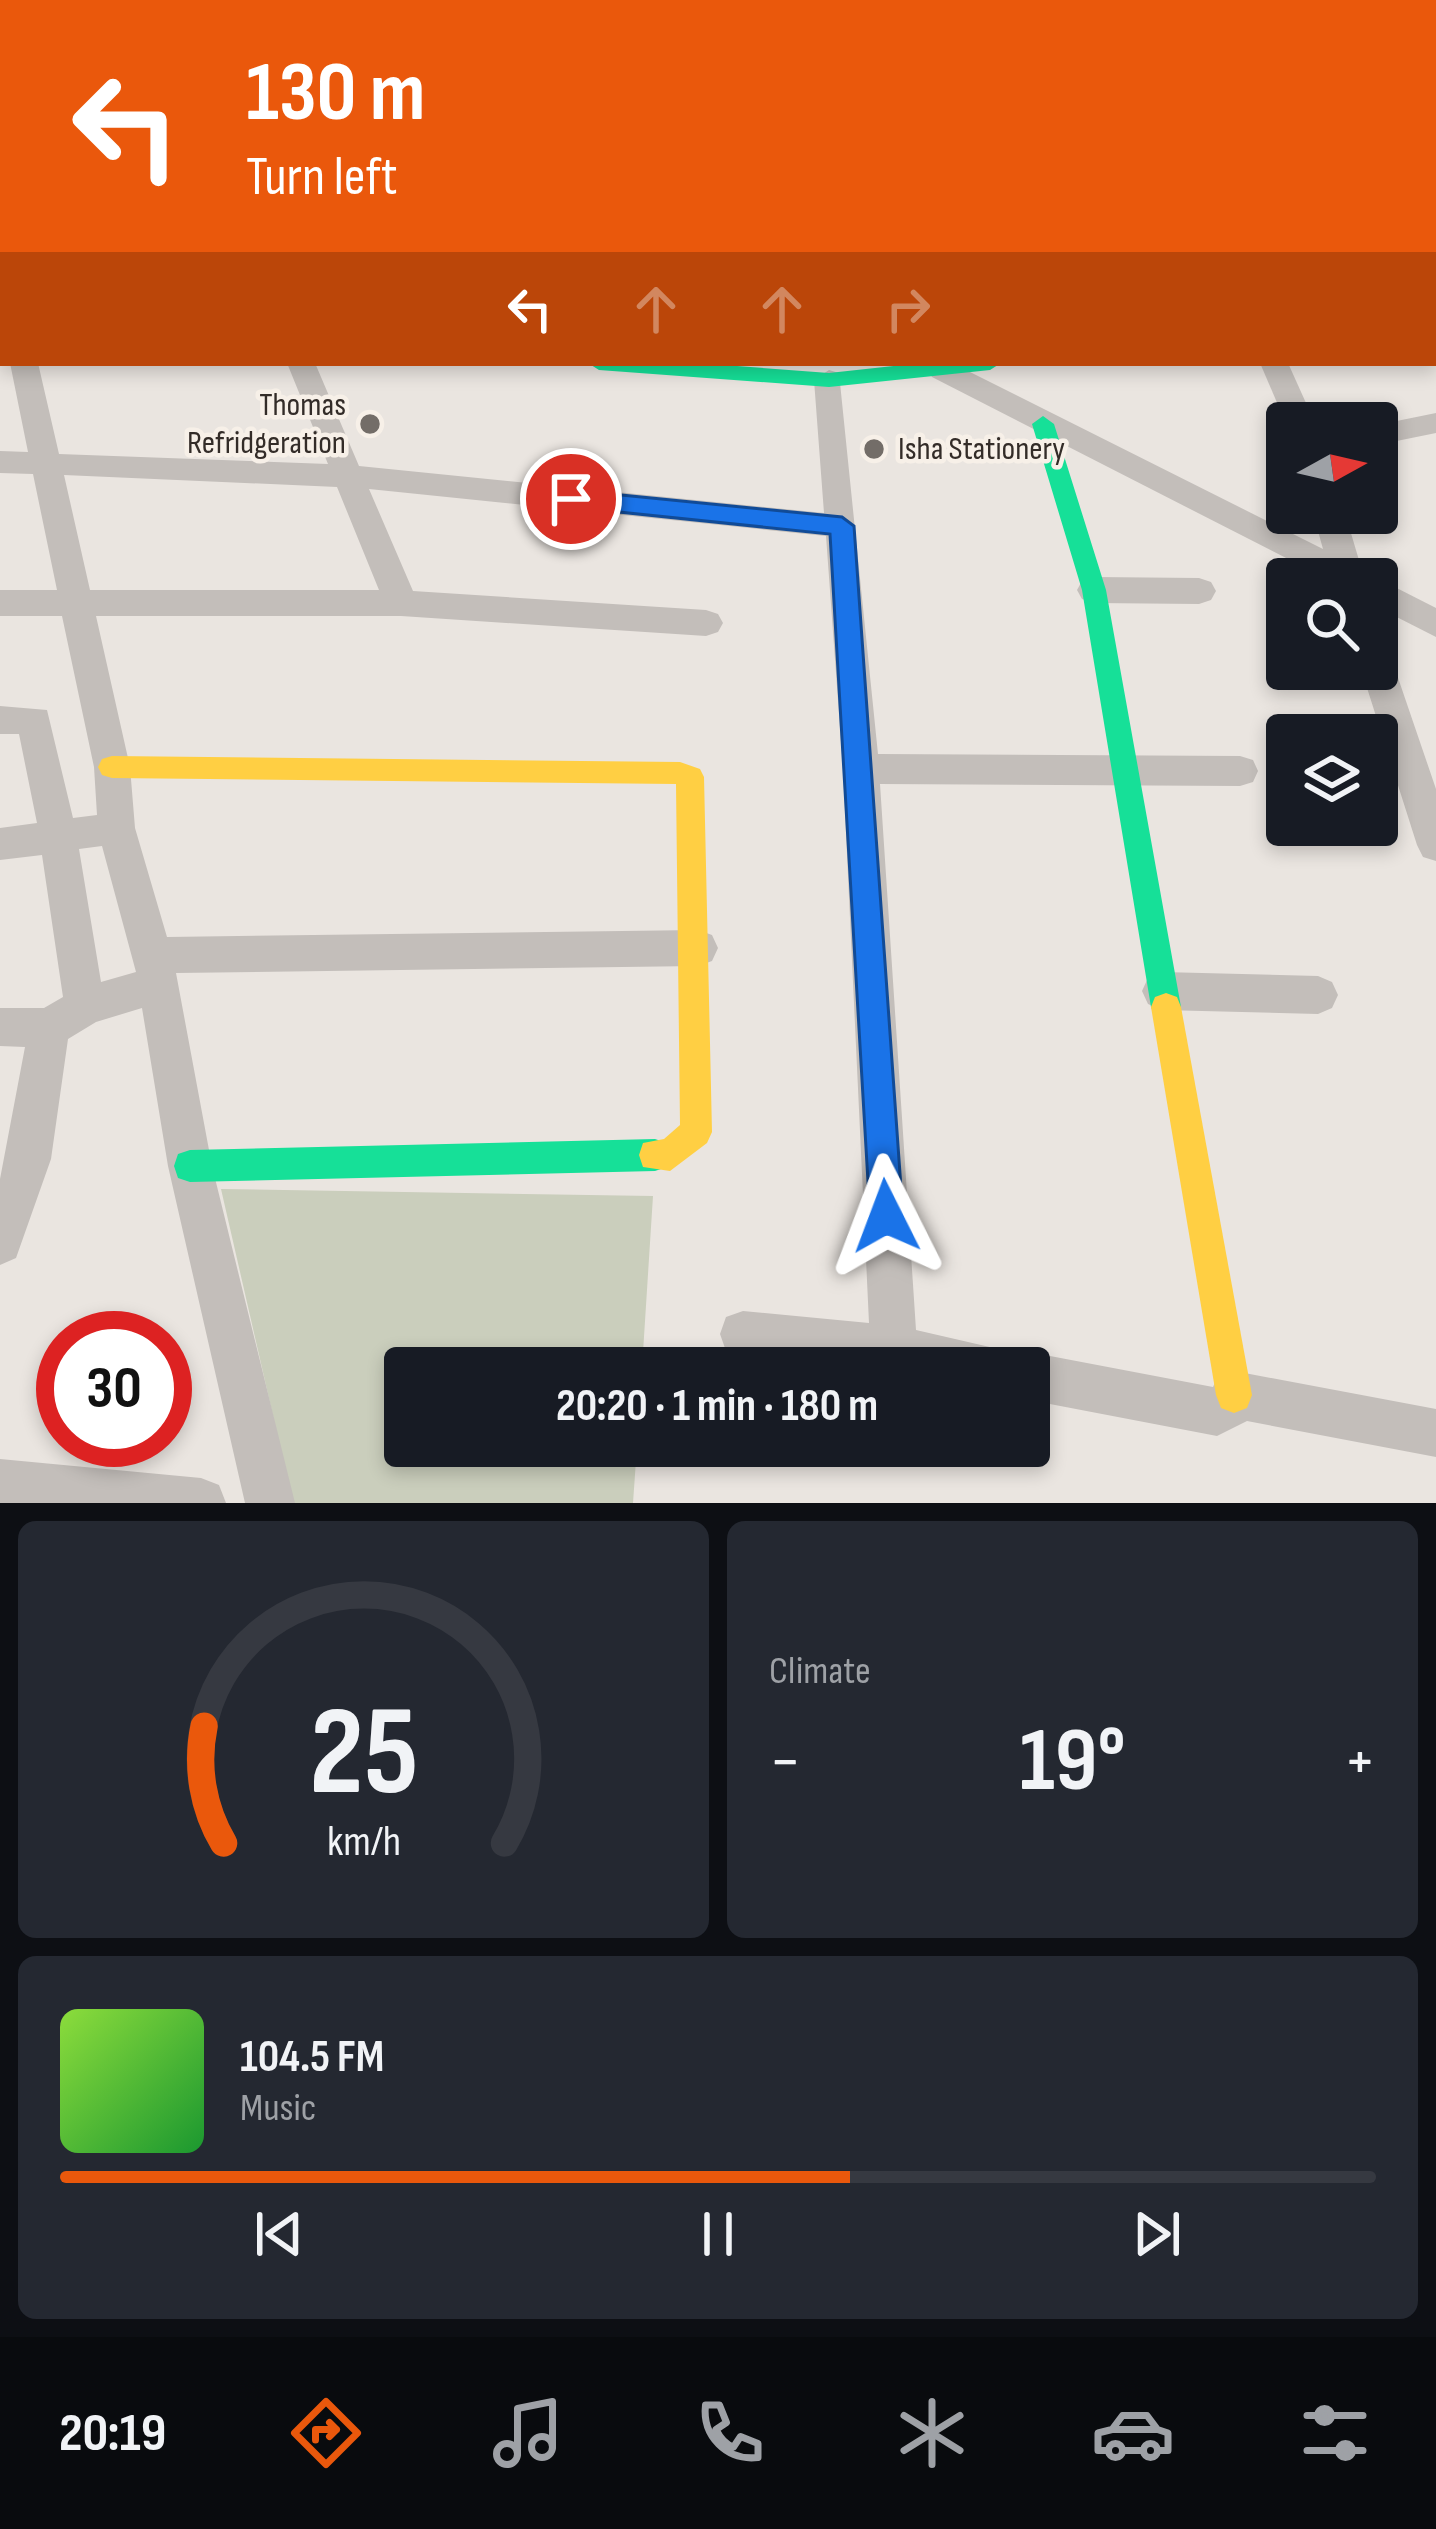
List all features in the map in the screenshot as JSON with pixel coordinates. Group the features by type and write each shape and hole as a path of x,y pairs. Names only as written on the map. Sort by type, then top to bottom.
{"street":[{"path":"25,366 112,767 116,828 155,969 190,1166 270,1503"},
{"path":"302,366 401,603"},
{"path":"640,366 830,380 969,366"},
{"path":"1275,366 1291,402"},
{"path":"942,370 1309,558"},
{"path":"830,380 861,769 894,1347"},
{"path":"1398,431 1436,423"},
{"path":"1043,424 1094,590 1234,1394 1229,1406 1217,1412 1050,1380"},
{"path":"0,462 345,476 842,526"},
{"path":"1094,590 1199,591"},
{"path":"0,603 401,603 706,623"},
{"path":"1385,690 1436,845"},
{"path":"0,721 34,721 85,1006"},
{"path":"112,767 680,773 690,777 694,789 696,1132 670,1154 190,1166"},
{"path":"861,769 1240,771"},
{"path":"0,844 116,828"},
{"path":"0,1027 49,1028 155,969 698,948"},
{"path":"1162,992 1318,995"},
{"path":"0,1242 28,1159 49,1028"},
{"path":"742,1334 874,1347"},
{"path":"1234,1394 1436,1433"},
{"path":"0,1484 201,1503"}],"green space":[{"path":"221,1189 653,1196 643,1347 384,1347 384,1467 636,1467 633,1503 293,1503"}],"traffic: fast":[{"path":"640,366 829,380 962,366"},
{"path":"1043,424 1094,590 1166,1007"},
{"path":"190,1166 655,1155"}],"traffic: slow":[{"path":"112,767 680,773 690,777 696,1132 670,1155 655,1155"},
{"path":"1166,1007 1234,1395"}],"place":[{"name":"Thomas Refridgeration","path":"370,424"},
{"name":"Isha Stationery","path":"874,449"}],"route":[{"path":"571,499 842,526 886,1216"}]}
